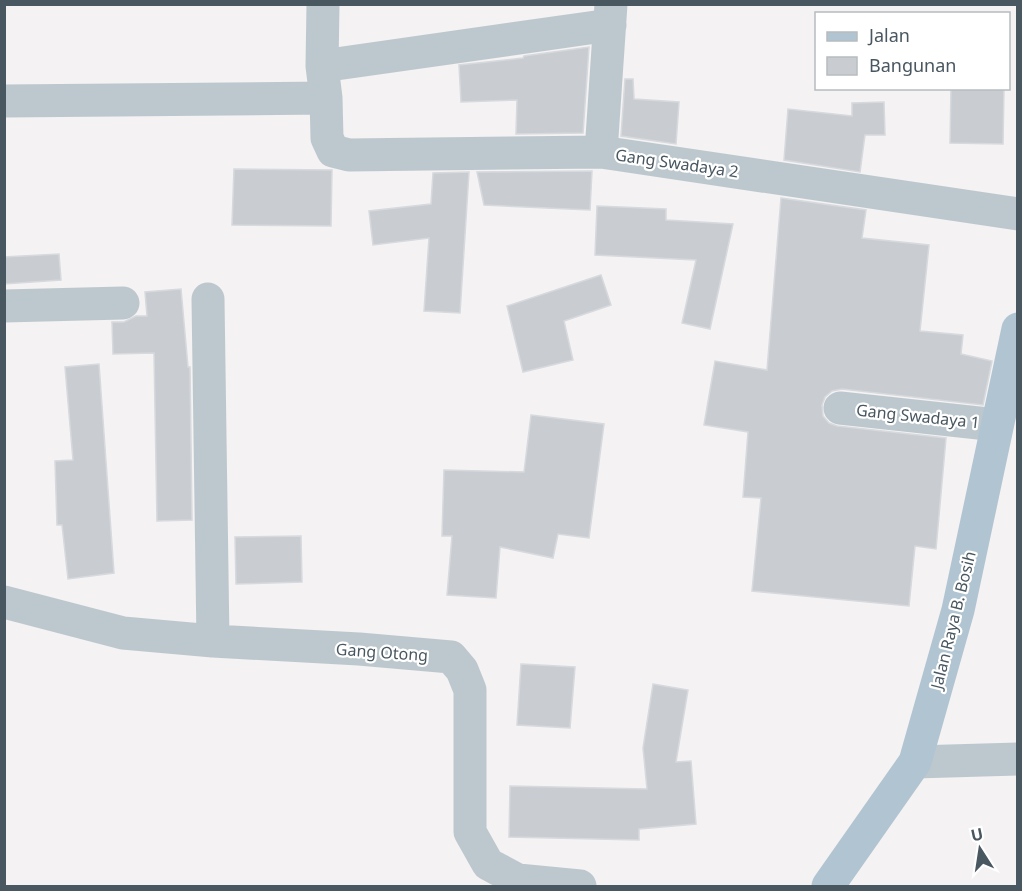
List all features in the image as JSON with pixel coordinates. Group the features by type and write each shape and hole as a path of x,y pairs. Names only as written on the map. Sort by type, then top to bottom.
{"main road":[{"name":"Jalan Raya B. Bosih","path":"828,886 915,762 958,610 1017,328"}],"street":[{"path":"4,101 326,98 322,66 323,4"},
{"path":"322,66 611,15 600,152"},
{"name":"Gang Swadaya 2","path":"326,98 327,138 333,151 349,155 600,152 1017,214"},
{"path":"208,299 213,641"},
{"path":"4,306 123,303"},
{"name":"Gang Swadaya 1","path":"840,408 997,425"},
{"name":"Gang Otong","path":"4,602 123,633 451,657 462,670 470,690 470,832 488,864 518,880 580,886"},
{"path":"915,762 1017,759"}],"building":[{"path":"589,47 583,133 516,134 517,100 461,102 459,65 523,58 524,56"},
{"path":"625,79 633,79 634,99 679,102 676,144 621,136"},
{"path":"951,90 1004,90 1003,144 950,143"},
{"path":"884,102 885,135 865,135 860,172 784,160 788,109 852,116 852,103"},
{"path":"234,169 332,170 331,226 232,225"},
{"path":"592,171 590,210 484,205 477,172"},
{"path":"469,172 460,313 424,311 429,238 373,245 369,211 431,204 433,173"},
{"path":"781,198 866,210 862,238 929,245 920,331 963,335 961,354 992,361 983,405 842,389 832,391 825,397 822,405 823,416 829,423 837,426 946,438 936,549 915,546 909,606 752,591 761,498 743,497 748,432 704,425 715,361 767,370"},
{"path":"597,206 666,209 666,220 733,224 710,329 682,323 696,260 595,255"},
{"path":"59,254 61,280 4,284 4,257"},
{"path":"601,275 611,305 564,321 573,360 523,372 507,306"},
{"path":"181,289 188,367 190,367 192,520 157,521 154,353 113,354 112,322 124,322 136,316 147,316 145,292"},
{"path":"99,364 114,573 68,579 62,525 57,525 55,461 73,460 65,367"},
{"path":"531,415 604,424 589,538 558,534 553,558 500,547 496,598 447,595 452,536 442,536 444,470 524,472"},
{"path":"301,536 302,582 236,584 235,537"},
{"path":"521,664 575,667 570,728 517,725"},
{"path":"653,684 688,690 676,762 691,761 696,824 639,829 639,840 509,837 510,786 647,789 643,748"}]}
